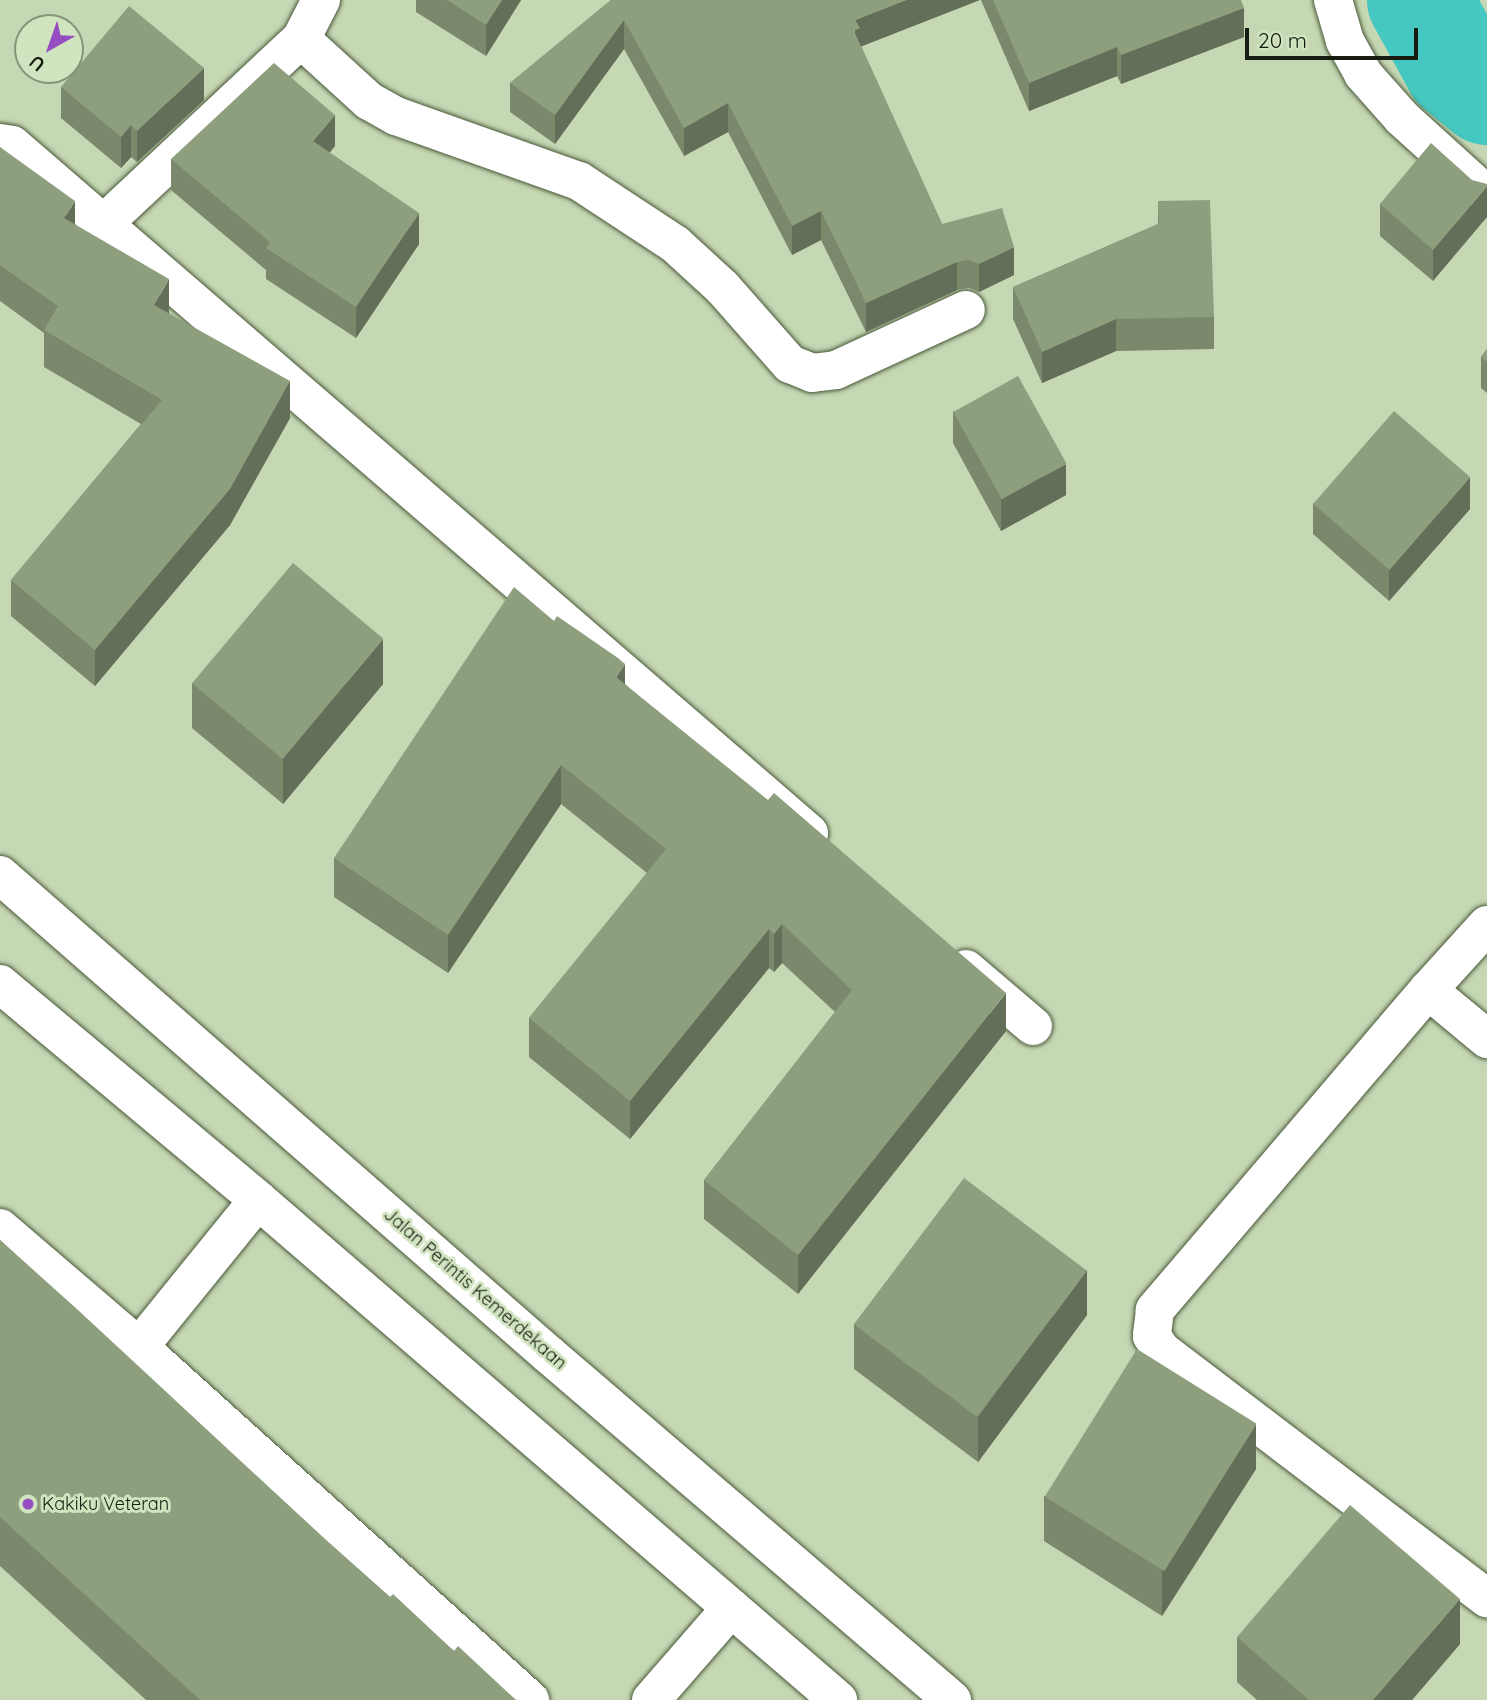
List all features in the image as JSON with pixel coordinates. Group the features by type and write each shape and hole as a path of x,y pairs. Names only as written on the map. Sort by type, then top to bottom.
{"main road":[{"path":"102,225 301,39 321,0"},
{"path":"1333,0 1345,41 1363,74 1402,118 1487,194"},
{"path":"301,39 369,101 396,116 579,181 664,237 722,287 790,364 812,373 836,370 966,310"},
{"path":"0,143 12,145 832,853"},
{"name":"Jalan Perintis Kemerdekaan","path":"0,874 548,1354 952,1700"},
{"path":"1485,1593 1161,1350 1152,1336 1155,1310 1428,990 1487,925"},
{"path":"937,944 1033,1026"},
{"path":"0,984 258,1200 838,1700"},
{"path":"1428,990 1487,1039"},
{"path":"139,1347 258,1200"},
{"path":"0,1228 139,1347 530,1700"},
{"path":"651,1700 731,1608"}],"building":[{"path":"447,0 502,0 486,25"},
{"path":"611,0 906,0 855,20 860,28 854,31 942,224 1002,208 1014,247 979,264 969,260 957,262 866,303 821,211 792,226 728,103 684,128 624,20 555,115 510,83"},
{"path":"993,0 1241,0 1244,8 1121,55 1117,47 1029,83"},
{"path":"129,6 204,68 137,131 131,125 121,137 61,87 64,84 84,84 84,60"},
{"path":"274,63 335,115 313,141 419,213 356,307 266,248 270,242 171,159"},
{"path":"1431,143 1472,180 1487,184 1433,250 1380,204"},
{"path":"0,147 75,201 64,218 169,279 154,305 290,381 230,489 95,650 11,580 162,400 44,330 58,306 0,265"},
{"path":"1210,200 1214,317 1116,319 1042,352 1013,287 1159,224 1158,201"},
{"path":"1487,349 1487,362 1481,357"},
{"path":"1018,376 1066,463 1002,499 953,412"},
{"path":"1394,411 1470,477 1390,570 1313,504"},
{"path":"293,563 383,639 282,759 192,683"},
{"path":"514,587 554,621 557,616 618,658 625,664 616,677 768,800 774,793 1006,993 798,1255 704,1180 852,990 782,924 774,934 769,929 630,1101 529,1018 666,849 561,765 448,935 334,858"},
{"path":"964,1178 1087,1271 977,1417 854,1324"},
{"path":"0,1240 327,1541 390,1597 393,1594 454,1651 458,1646 516,1700 200,1700 0,1517"},
{"path":"1137,1349 1257,1424 1164,1571 1045,1497"},
{"path":"1350,1505 1460,1599 1373,1700 1309,1700 1237,1637"}],"waterway":[{"path":"1419,0 1456,67 1487,92"}],"place":[{"name":"Kakiku Veteran","path":"28,1504"}]}
